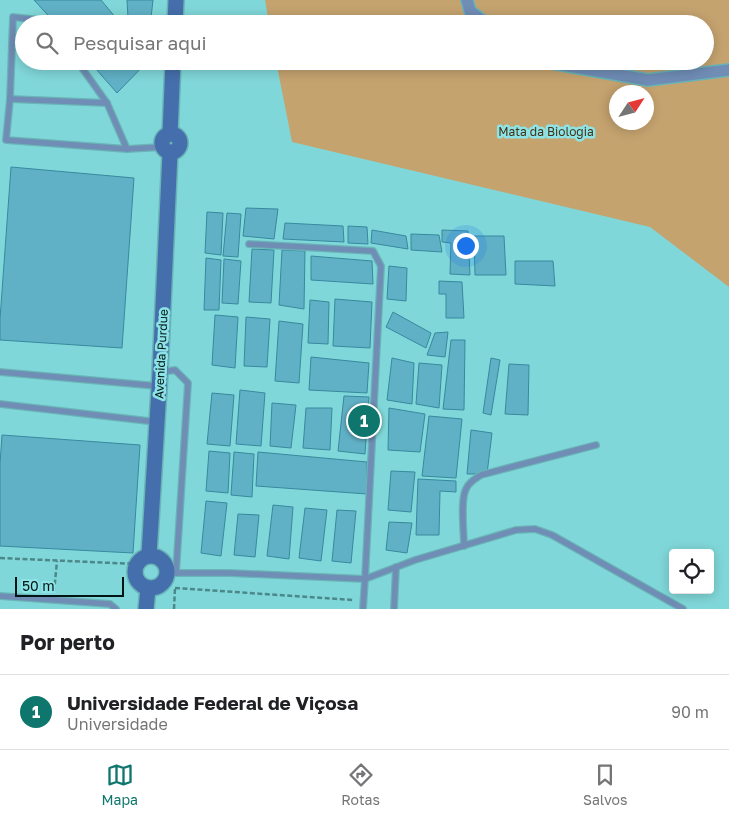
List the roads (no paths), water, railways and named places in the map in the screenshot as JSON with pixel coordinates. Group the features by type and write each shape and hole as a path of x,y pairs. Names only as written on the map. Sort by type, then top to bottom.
{"street":[{"path":"175,15 176,0"},
{"path":"467,0 470,11 475,15"},
{"name":"Avenida Purdue","path":"149,555 160,379 167,144 172,70"},
{"path":"591,70 648,80 729,70"},
{"path":"149,555 162,560 172,574 161,585 148,588 140,584 134,575 136,564 139,560 149,555"},
{"path":"146,609 148,588"}],"lane":[{"path":"15,17 13,17 10,99 6,140 127,149 167,144"},
{"path":"83,70 107,103 127,149"},
{"path":"10,99 107,103"},
{"path":"249,244 373,251 381,266 363,609"},
{"path":"0,372 160,379 175,370 188,383 172,574 230,573 365,579 416,560 516,530 535,529 552,535 683,609"},
{"path":"0,404 157,422"},
{"path":"464,546 463,497 466,487 472,481 481,475 596,445"},
{"path":"394,609 396,567"},
{"path":"0,596 110,604 116,609"}],"place":[{"name":"Universidade Federal de Viçosa","path":"364,421"}],"park label":[{"name":"Mata da Biologia","path":"546,131"}]}
